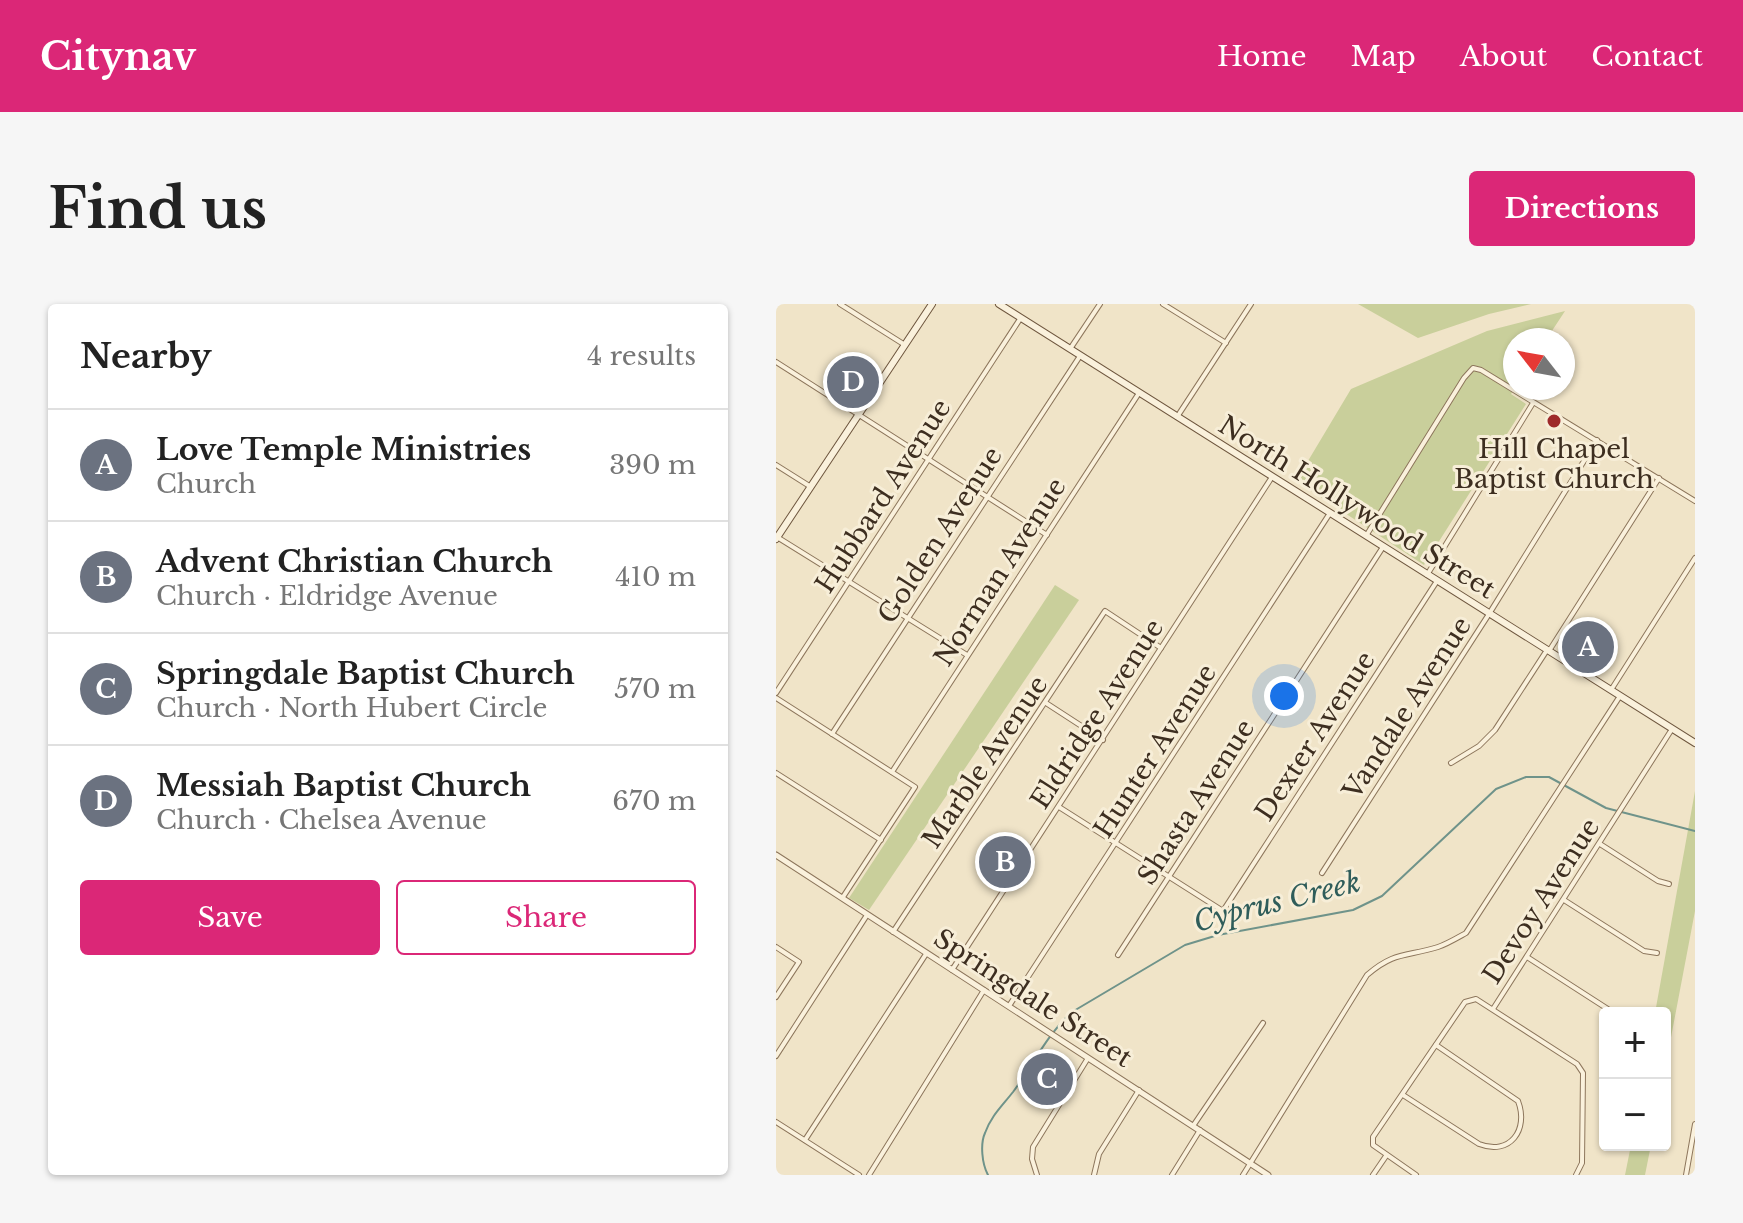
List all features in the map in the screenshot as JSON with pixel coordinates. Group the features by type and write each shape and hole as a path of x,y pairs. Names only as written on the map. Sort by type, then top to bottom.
{"main road":[{"path":"777,538 932,304"},
{"name":"North Hollywood Street","path":"999,304 1695,743"}],"street":[{"path":"840,304 905,345"},
{"path":"1070,349 1100,304"},
{"path":"1163,304 1226,343"},
{"path":"1177,417 1251,304"},
{"name":"Hubbard Avenue","path":"776,696 848,579 1020,319"},
{"name":"Golden Avenue","path":"832,734 1080,356"},
{"path":"776,362 1047,535"},
{"path":"1366,536 1464,378 1471,369 1479,368 1695,501"},
{"name":"Norman Avenue","path":"892,772 1139,393"},
{"path":"1427,575 1534,403"},
{"name":"Vandale Avenue","path":"1322,873 1597,440"},
{"path":"776,465 811,487"},
{"name":"Eldridge Avenue","path":"952,970 1272,477"},
{"path":"1451,763 1479,746 1495,730 1659,478"},
{"name":"Hunter Avenue","path":"1009,1006 1330,513"},
{"path":"777,538 967,655"},
{"name":"Shasta Avenue","path":"1118,955 1383,547"},
{"path":"1611,690 1695,558"},
{"name":"Dexter Avenue","path":"1168,877 1223,911 1437,581"},
{"name":"Marble Avenue","path":"893,932 1105,611 1161,648"},
{"path":"776,696 915,787 843,897"},
{"path":"1243,1175 1367,975 1384,961 1401,954 1439,947 1466,933 1620,696"},
{"path":"1046,703 1103,740"},
{"name":"Devoy Avenue","path":"1386,1156 1373,1145 1373,1137 1465,1002 1476,999 1493,1009 1672,729"},
{"path":"776,773 881,840"},
{"path":"1059,807 1168,877"},
{"path":"1600,844 1658,881 1669,884"},
{"name":"Springdale Street","path":"776,855 1268,1175"},
{"path":"1564,900 1644,951 1657,953"},
{"path":"776,1056 867,915"},
{"path":"776,947 799,962 776,997"},
{"path":"805,1140 926,954"},
{"path":"1527,957 1605,1007"},
{"path":"869,1175 985,989"},
{"path":"1493,1009 1577,1064 1583,1073 1582,1163 1576,1175"},
{"path":"1193,1126 1263,1023"},
{"path":"1403,1095 1488,1148 1500,1146 1517,1136 1523,1115 1518,1101 1436,1045"},
{"path":"1037,1175 1032,1159 1033,1147 1088,1058"},
{"path":"1094,1175 1099,1154 1139,1090"},
{"path":"776,1122 859,1175"},
{"path":"1686,1175 1695,1124"},
{"path":"1172,1175 1200,1130"},
{"path":"1373,1175 1386,1156 1416,1175"}],"green space":[{"path":"1358,304 1531,304 1489,314 1418,338"},
{"path":"1565,311 1554,328 1503,328 1503,400 1520,400 1526,404 1424,565 1296,481 1351,389 1487,331"},
{"path":"1055,585 1079,600 869,910 849,898"},
{"path":"1695,791 1695,911 1671,1037 1671,1007 1656,1007"},
{"path":"1630,1151 1650,1151 1645,1175 1625,1175"}],"waterway":[{"name":"Cyprus Creek","path":"988,1175 982,1148 987,1127 1048,1040 1072,1012 1185,945 1218,935 1353,910 1382,896 1496,789 1526,777 1549,777 1606,808 1695,831"}],"place":[{"name":"Messiah Baptist Church","path":"853,382"},
{"name":"Hill Chapel Baptist Church","path":"1554,421"},
{"name":"Love Temple Ministries","path":"1588,647"},
{"name":"Advent Christian Church","path":"1005,862"},
{"name":"Springdale Baptist Church","path":"1047,1079"}]}
